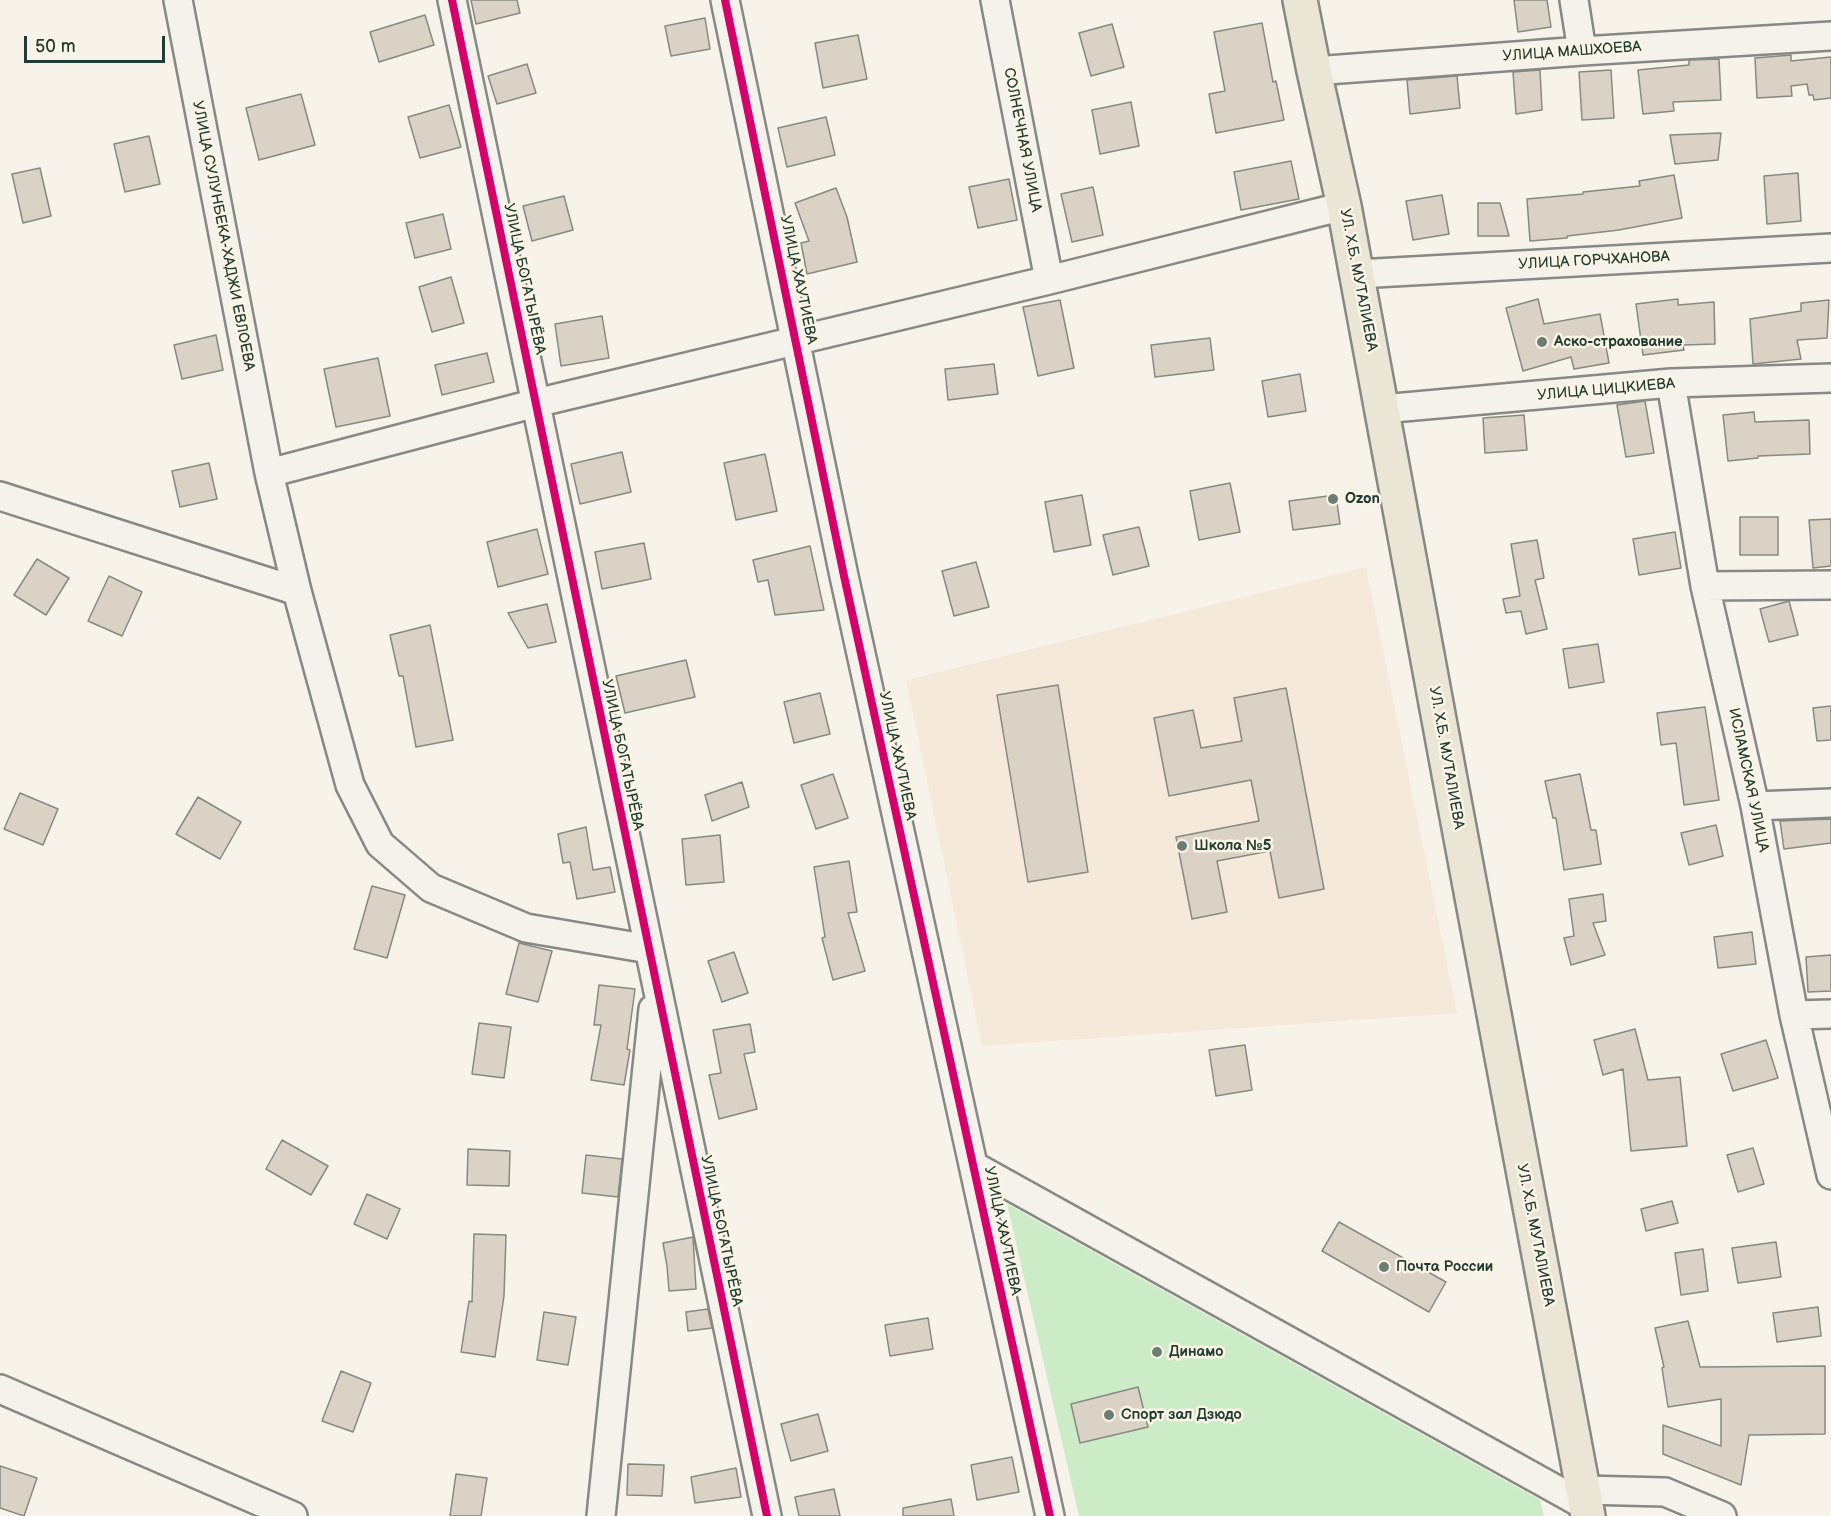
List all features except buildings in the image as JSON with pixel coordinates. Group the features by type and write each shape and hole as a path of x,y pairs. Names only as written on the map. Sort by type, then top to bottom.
{"main road":[{"name":"УЛ. Х.Б. МУТАЛИЕВА","path":"1300,0 1357,274 1586,1504"}],"street":[{"name":"УЛИЦА СУЛУНБЕКА-ХАДЖИ ЕВЛОЕВА","path":"178,0 269,473 297,591 351,785 380,844 431,888 526,928 649,949"},
{"name":"УЛИЦА БОГАТЫРЁВА","path":"452,0 767,1516"},
{"name":"УЛИЦА ХАУТИЕВА","path":"726,0 844,576 1050,1516"},
{"name":"СОЛНЕЧНАЯ УЛИЦА","path":"995,0 1049,280"},
{"path":"1574,0 1582,51"},
{"name":"УЛИЦА МАШХОЕВА","path":"1314,71 1582,51 1831,36"},
{"path":"269,473 536,403 796,342 1344,206"},
{"name":"УЛИЦА ГОРЧХАНОВА","path":"1357,274 1831,248"},
{"name":"УЛИЦА ЦИЦКИЕВА","path":"1382,409 1671,383 1831,378"},
{"name":"ИСЛАМСКАЯ УЛИЦА","path":"1671,383 1705,586 1755,806 1794,1015 1831,1175"},
{"path":"0,496 297,591"},
{"path":"1705,586 1831,585"},
{"path":"1755,806 1831,803"},
{"path":"601,1516 655,984"},
{"path":"1794,1015 1831,1014"},
{"path":"974,1166 1586,1504 1665,1492 1722,1516"},
{"path":"0,1389 293,1516"}],"shaded area":[{"name":"Школа №5","path":"1366,567 1457,1013 982,1046 906,680"}],"green space":[{"name":"Динамо","path":"1007,1204 1540,1500 1544,1516 1079,1516"}],"cycle path":[{"path":"452,0 767,1516"},
{"path":"725,0 844,576 1050,1516"}],"place":[{"name":"Аско-страхование","path":"1542,342"},
{"name":"Ozon","path":"1333,499"},
{"name":"Школа №5","path":"1182,846"},
{"name":"Почта России","path":"1384,1267"},
{"name":"Динамо","path":"1157,1352"},
{"name":"Спорт зал Дзюдо","path":"1109,1415"}]}
